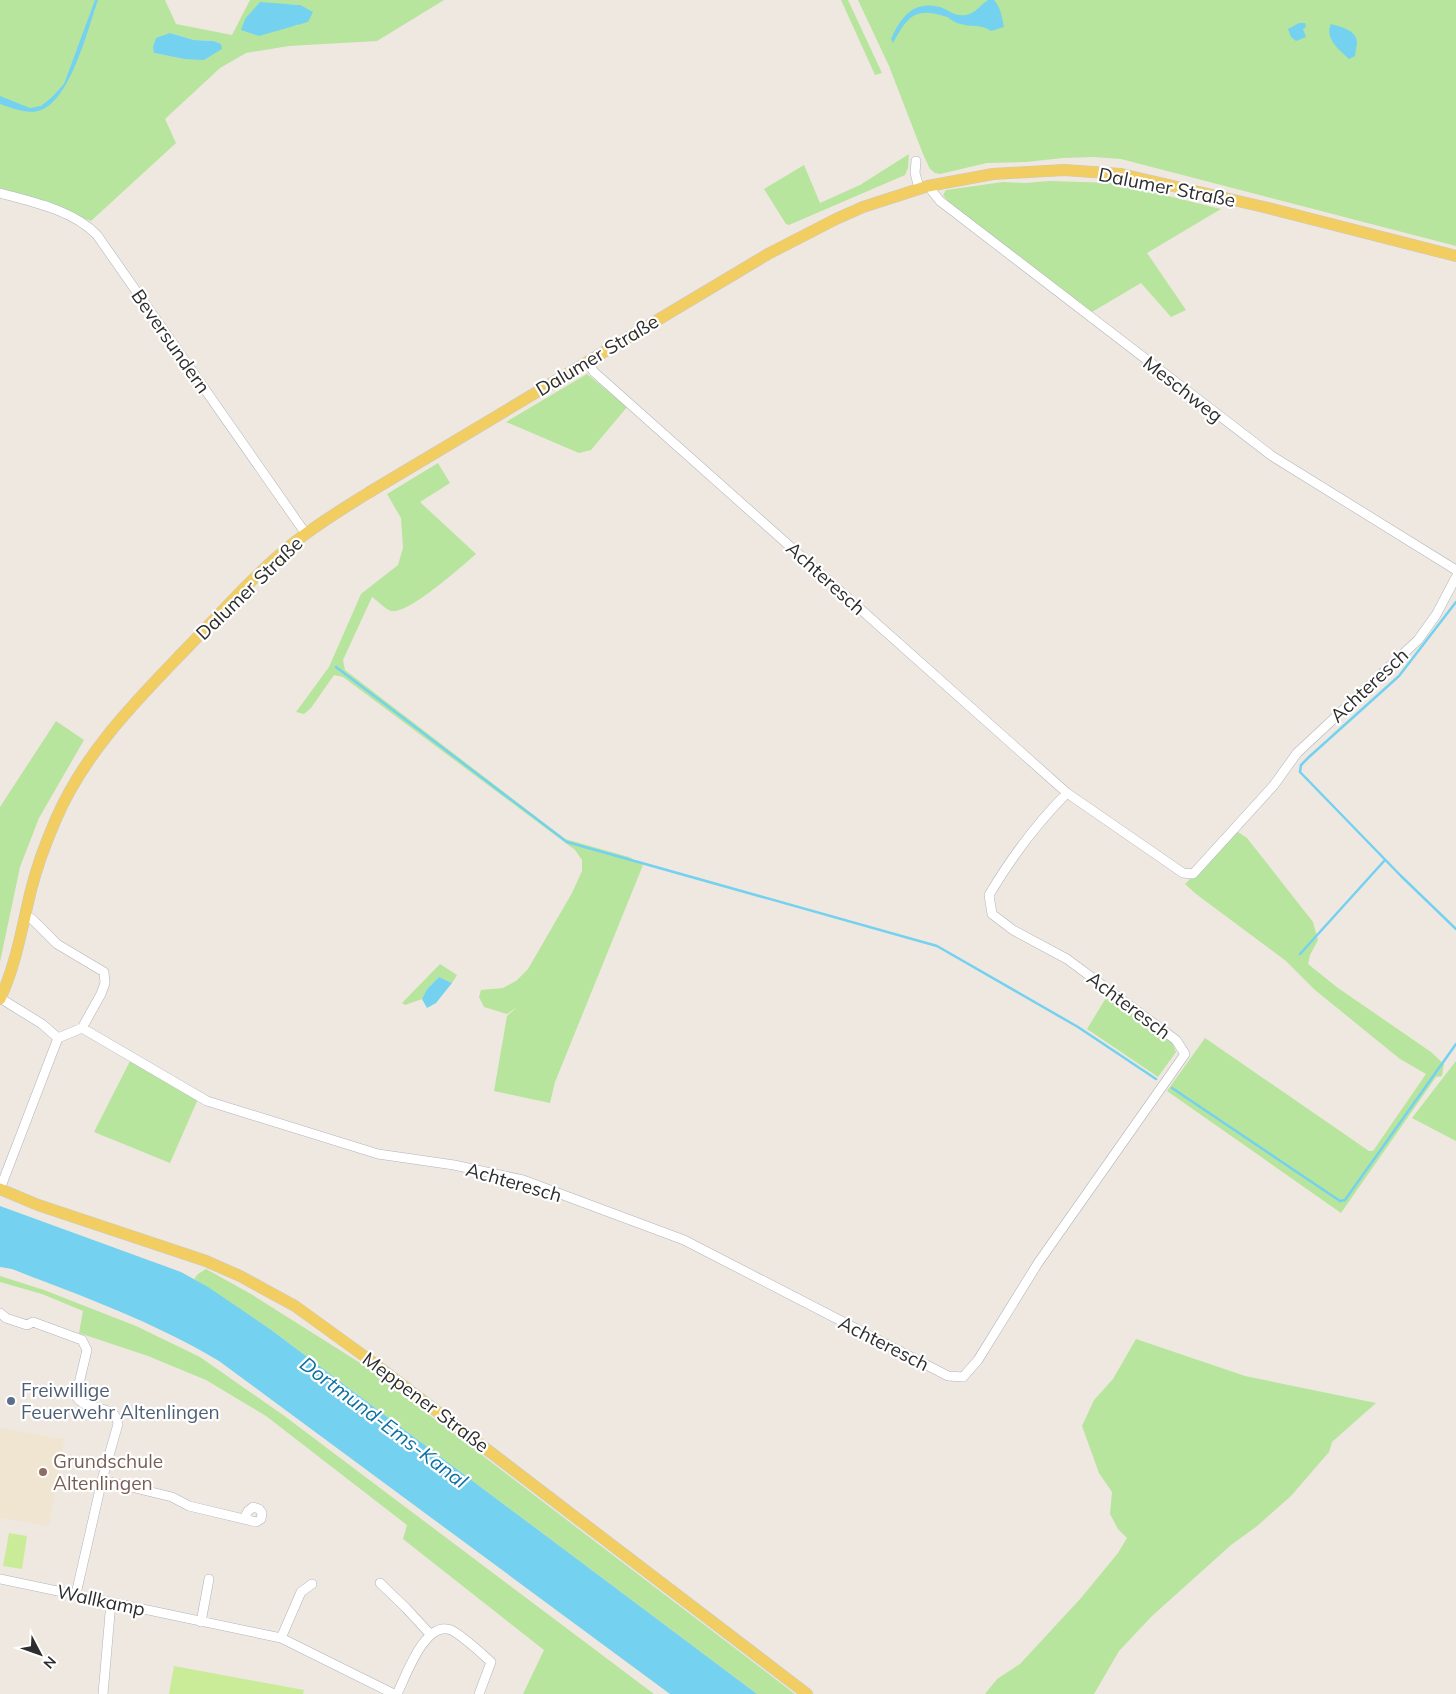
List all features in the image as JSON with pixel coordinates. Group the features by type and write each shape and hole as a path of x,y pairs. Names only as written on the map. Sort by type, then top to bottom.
{"main road":[{"name":"Dalumer Straße","path":"0,998 12,968 39,861 59,812 80,773 106,734 132,705 280,555 306,534 368,493 768,254 809,232 863,207 923,187 993,174 1064,170 1121,174 1264,207 1456,256"},
{"name":"Meppener Straße","path":"0,1189 38,1205 206,1261 240,1276 295,1306 449,1420 807,1694"}],"street":[{"path":"916,161 915,173 923,187"},
{"name":"Meschweg","path":"923,187 1272,456 1456,570"},
{"name":"Beversundern","path":"0,193 44,206 69,216 92,230 306,534"},
{"name":"Achteresch","path":"587,362 594,372 1067,793 1183,873 1193,874 1274,784 1297,753 1418,640 1436,615 1456,577"},
{"name":"Achteresch","path":"82,1028 207,1101 378,1154 454,1165 524,1180 684,1240 948,1376 963,1377 978,1360 1038,1263 1185,1054 1176,1040 1067,959 1013,930 992,914 988,896 1043,817 1067,793"},
{"path":"0,1189 58,1038 82,1028 105,983 104,972 57,944 32,919 25,915"},
{"path":"0,998 42,1024 58,1038"},
{"path":"0,1313 6,1318 27,1325 33,1322 82,1340 86,1344 87,1350 76,1396 84,1404 112,1412 117,1418 118,1424 102,1480 76,1594"},
{"path":"102,1480 172,1497 189,1506 244,1519"},
{"name":"Wallkamp","path":"0,1579 281,1638 396,1694 422,1645 430,1634"},
{"path":"201,1622 210,1579"},
{"path":"380,1583 430,1634 439,1629 451,1630 491,1662 479,1694"},
{"path":"281,1638 301,1592 312,1584"},
{"path":"103,1694 111,1602"}],"shaded area":[{"path":"0,1428 64,1439 49,1526 0,1518"}],"green space":[{"path":"0,0 165,0 176,24 232,35 250,0 444,0 377,41 289,46 246,53 220,68 165,119 176,143 91,221 0,190","holes":["286,4 300,5 299,25 284,28","170,33 194,40 214,41 221,44 184,59 154,53"]},
{"path":"841,0 848,0 882,73 875,75"},
{"path":"858,0 1456,0 1456,246 1121,159 1093,157 987,163 940,174 935,173 930,169 923,154 889,66"},
{"path":"909,154 908,168 905,175 789,225 786,224 764,189 804,165 820,203 860,185"},
{"path":"1003,182 1116,183 1221,209 1147,253 1186,310 1171,317 1141,283 1092,312 949,202 943,195 946,190"},
{"path":"587,374 627,407 591,450 579,453 506,422"},
{"path":"438,463 450,483 420,502 476,554 435,589 399,610 391,611 372,597 343,660 345,670 565,839 629,857 643,865 555,1082 550,1103 494,1091 507,1016 517,1007 507,1014 484,1007 479,997 481,990 503,988 516,981 528,969 572,893 582,871 582,860 575,850 343,677 334,675 311,708 304,714 296,712 329,667 361,594 398,565 403,548 401,518 387,494"},
{"path":"56,721 84,740 39,818 20,867 0,962 0,807"},
{"path":"1238,832 1247,838 1313,922 1318,940 1310,955 1308,964 1338,988 1431,1052 1444,1064 1442,1076 1436,1077 1341,1213 1167,1091 1205,1038 1369,1151 1373,1151 1426,1074 1400,1059 1315,990 1286,961 1185,884"},
{"path":"440,964 457,975 452,983 439,977 427,989 422,999 405,1005 402,1003"},
{"path":"1106,998 1114,999 1172,1042 1176,1052 1158,1077 1087,1029"},
{"path":"130,1061 198,1099 170,1163 94,1132"},
{"path":"1456,1061 1456,1141 1412,1118"},
{"path":"206,1269 251,1294 365,1366 795,1694 757,1694 270,1329 194,1279"},
{"path":"0,1276 44,1290 136,1326 200,1357 283,1415 654,1694 523,1694 544,1650 403,1539 407,1525 266,1416 206,1380 148,1356 79,1333 83,1311 42,1294 0,1282"},
{"path":"1136,1339 1245,1376 1376,1403 1332,1442 1329,1452 1291,1496 1256,1527 1231,1545 1152,1616 1119,1651 1094,1694 985,1694 997,1679 1020,1664 1081,1598 1118,1553 1127,1538 1118,1529 1110,1514 1112,1492 1099,1473 1082,1426 1094,1400 1113,1379"},
{"path":"9,1533 27,1536 22,1569 3,1566"},
{"path":"174,1666 304,1690 303,1694 169,1694"}],"water":[{"path":"95,0 98,0 70,78 52,103 41,110 31,112 0,104 0,96 30,108 41,106 64,84"},
{"path":"988,0 994,0 998,6 1004,27 991,31 980,26 959,24 940,15 923,13 910,18 893,43 891,39 904,17 915,8 931,5 959,15 966,15 975,11"},
{"path":"260,2 300,5 313,12 308,22 259,36 241,30 245,19"},
{"path":"1299,23 1305,23 1306,27 1303,29 1306,37 1296,41 1291,37 1288,29"},
{"path":"1331,24 1348,30 1354,35 1357,43 1355,56 1349,59 1331,39 1329,29"},
{"path":"170,33 194,40 214,41 221,44 222,49 204,60 184,59 154,53 153,47 156,38"},
{"path":"439,977 452,983 436,1003 427,1008 422,999 427,989"},
{"name":"Dortmund-Ems-Kanal","path":"0,1206 181,1272 208,1287 270,1329 757,1694 670,1694 219,1361 169,1334 117,1310 12,1269 0,1267"}],"waterway":[{"path":"1456,602 1399,676 1309,757 1301,765 1300,772 1401,876 1456,929"},
{"path":"336,667 567,842 937,946 1078,1027 1156,1079"},
{"path":"1300,954 1385,860"},
{"path":"1172,1088 1340,1201 1345,1200 1456,1044"}],"place":[{"name":"Freiwillige Feuerwehr Altenlingen","path":"11,1401"},
{"name":"Grundschule Altenlingen","path":"43,1472"}]}
